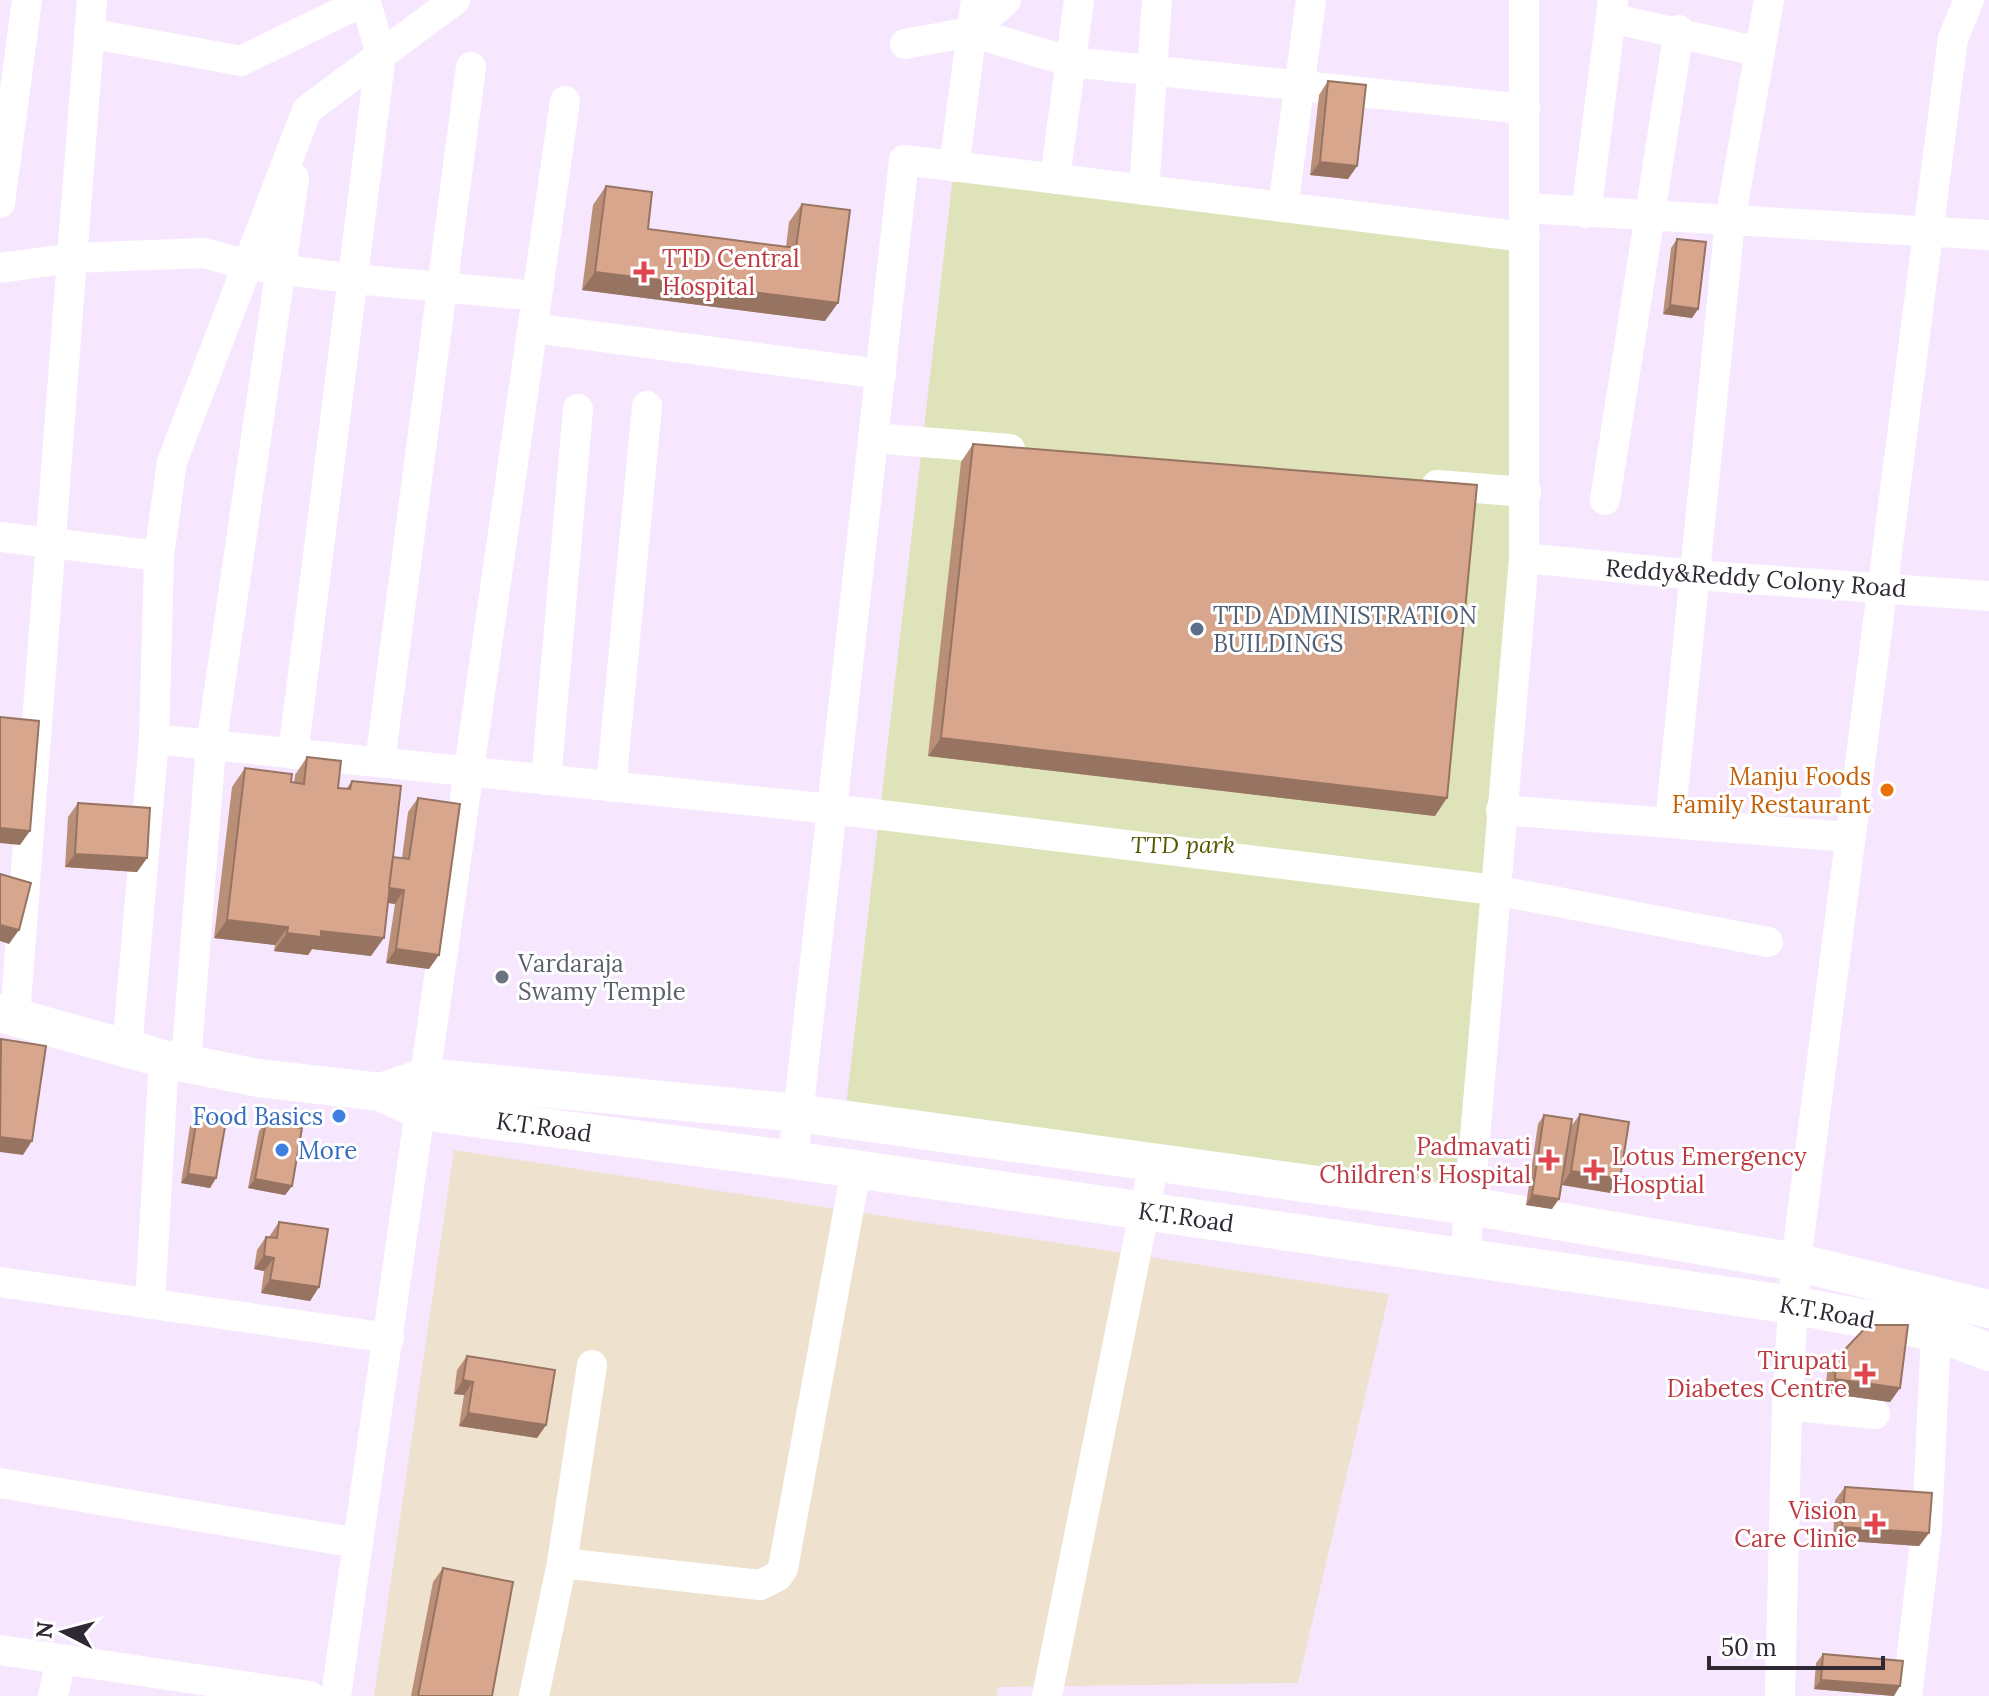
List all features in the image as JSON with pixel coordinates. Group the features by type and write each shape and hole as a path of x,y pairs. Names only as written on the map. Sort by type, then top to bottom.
{"main road":[{"name":"K.T.Road","path":"8,1015 127,1049 258,1078 381,1092 798,1113 1470,1206 1796,1262 1989,1309"},
{"name":"K.T.Road","path":"423,1094 856,1170 1792,1305 1936,1332 1989,1352"}],"street":[{"path":"0,203 27,0"},
{"path":"8,1015 92,0"},
{"path":"89,33 241,61 366,0 381,54 293,754"},
{"path":"127,1049 154,739 159,556 172,462 307,110 455,0"},
{"path":"954,167 976,0"},
{"path":"971,32 1006,0"},
{"path":"1055,179 1079,0"},
{"path":"1144,190 1157,0"},
{"path":"1283,207 1311,0"},
{"path":"1465,1257 1524,558 1524,0"},
{"path":"1670,823 1730,221 1769,0"},
{"path":"1780,1696 1787,1405 1796,1262 1953,38 1969,0"},
{"path":"1586,213 1612,9 1760,52"},
{"path":"1605,500 1679,30"},
{"path":"905,44 971,32 1071,62 1525,109"},
{"path":"380,762 471,67"},
{"path":"336,1696 565,101"},
{"path":"150,1304 211,746 303,120"},
{"path":"793,1160 904,160 1283,207 1525,223 1586,213 1989,235"},
{"path":"0,268 72,258 204,253 248,265 355,279 537,296"},
{"path":"533,328 881,374"},
{"path":"611,787 647,406"},
{"path":"546,780 578,409"},
{"path":"873,438 1033,451"},
{"path":"1415,483 1526,492"},
{"path":"0,537 159,556"},
{"name":"Reddy&Reddy Colony Road","path":"1524,558 1694,575 1989,596"},
{"path":"154,739 832,809 1495,890 1768,942"},
{"path":"1501,810 1849,837"},
{"path":"1047,1696 1147,1211 1154,1163"},
{"path":"562,1563 760,1585 778,1576 783,1568 856,1170"},
{"path":"0,1282 389,1338"},
{"path":"1907,1696 1927,1527 1936,1332"},
{"path":"534,1696 562,1563 592,1365"},
{"path":"1787,1405 1875,1414"},
{"path":"0,1483 357,1543"},
{"path":"0,1650 310,1696"},
{"path":"53,1696 61,1659"}],"shaded area":[{"path":"454,1150 1389,1294 1298,1683 998,1687 996,1696 374,1696"}],"green space":[{"name":"TTD park","path":"954,167 1525,237 1526,492 1454,1191 846,1107"}],"building":[{"path":"1328,81 1366,85 1357,166 1320,162"},
{"path":"606,186 652,192 648,229 796,248 802,204 850,210 838,303 595,272"},
{"path":"1677,239 1706,242 1698,309 1670,305"},
{"name":"TTD ADMINISTRATION BUILDINGS","path":"973,444 1477,485 1447,798 941,738"},
{"path":"0,717 39,721 30,831 0,828"},
{"path":"307,757 341,761 338,788 350,789 352,781 401,786 384,938 321,931 321,937 287,933 288,927 227,920 245,768 292,774 291,782 304,784"},
{"path":"418,798 460,804 439,955 396,949 404,890 389,888 393,857 409,859"},
{"path":"78,803 150,808 147,858 75,854"},
{"path":"0,874 31,883 19,930 0,925"},
{"path":"1,1039 46,1046 32,1141 0,1137"},
{"path":"1580,1114 1629,1122 1620,1179 1571,1171"},
{"path":"1544,1115 1572,1119 1559,1199 1532,1195"},
{"path":"197,1117 226,1121 216,1178 188,1174"},
{"path":"266,1122 302,1128 292,1186 255,1179"},
{"path":"279,1222 328,1229 319,1287 270,1280 274,1258 264,1256 266,1237 277,1238"},
{"path":"1868,1325 1908,1325 1900,1388 1835,1379 1836,1359"},
{"path":"467,1356 555,1370 546,1425 468,1413 473,1382 463,1380"},
{"path":"1845,1487 1932,1493 1929,1533 1842,1527"},
{"path":"443,1568 513,1582 492,1696 418,1696"},
{"path":"1823,1654 1903,1661 1900,1686 1821,1680"}],"place":[{"name":"TTD Central Hospital","path":"644,272"},
{"name":"TTD ADMINISTRATION BUILDINGS","path":"1197,629"},
{"name":"Manju Foods Family Restaurant","path":"1887,790"},
{"name":"Vardaraja Swamy Temple","path":"502,977"},
{"name":"Food Basics","path":"339,1116"},
{"name":"More","path":"282,1150"},
{"name":"Padmavati Children's Hospital","path":"1549,1160"},
{"name":"Lotus Emergency Hosptial","path":"1594,1170"},
{"name":"Tirupati Diabetes Centre","path":"1865,1374"},
{"name":"Vision Care Clinic","path":"1875,1524"}]}
